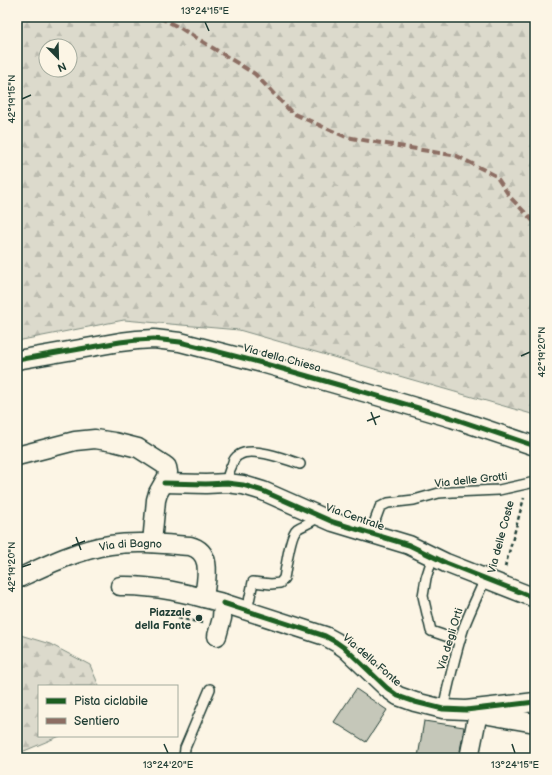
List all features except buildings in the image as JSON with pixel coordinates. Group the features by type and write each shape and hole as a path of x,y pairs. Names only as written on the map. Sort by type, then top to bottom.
{"street":[{"name":"Via della Chiesa","path":"17,360 137,340 154,339 180,342 262,363 374,395 452,418 535,446"},
{"path":"17,456 75,441 95,439 138,448 167,467 168,472 156,500 152,542"},
{"name":"Via Centrale","path":"164,483 227,483 243,485 263,491 333,522 409,545 446,563 535,598"},
{"name":"Via di Bagno","path":"17,579 86,550 109,545 152,542 190,546 194,547 200,552 205,558 207,566 204,598"},
{"path":"120,586 135,585 158,588 223,603 222,618 218,631"},
{"name":"Via della Fonte","path":"223,603 325,636 346,649 398,696 415,702 443,709 472,711 535,702"},
{"path":"469,758 472,711 535,723"}],"lane":[{"path":"227,483 228,475 234,460 238,455 244,452 263,453 300,464"},
{"path":"522,485 535,482"},
{"name":"Via delle Grotti","path":"370,534 380,507 388,503 410,501 439,493 498,490 522,485"},
{"path":"247,611 253,582 271,584 280,583 284,578 294,532 318,516"},
{"path":"433,556 426,578 423,596 431,631 460,641"},
{"name":"Via degli Orti","path":"443,709 460,641 472,608 493,582"},
{"path":"184,758 185,748 210,689"}],"path":[{"path":"178,618 218,631"}],"green space":[{"path":"17,17 535,17 535,415 239,330 124,320 17,341"},
{"path":"17,634 50,644 90,665 99,685 38,685 38,737 58,737 17,754"}],"marked path":[{"path":"159,17 182,29 255,74 292,113 346,137 457,156 496,176 510,197 535,223"}],"cycle path":[{"path":"17,360 137,340 154,339 180,342 262,363 374,395 452,418 535,446"},
{"name":"Via delle Coste","path":"164,483 227,483 243,485 263,491 333,522 409,545 446,563 535,598"},
{"path":"223,603 325,636 346,649 387,688 398,696 415,702 443,709 466,710 535,702"}],"place":[{"name":"Piazzale della Fonte","path":"199,618"}]}
